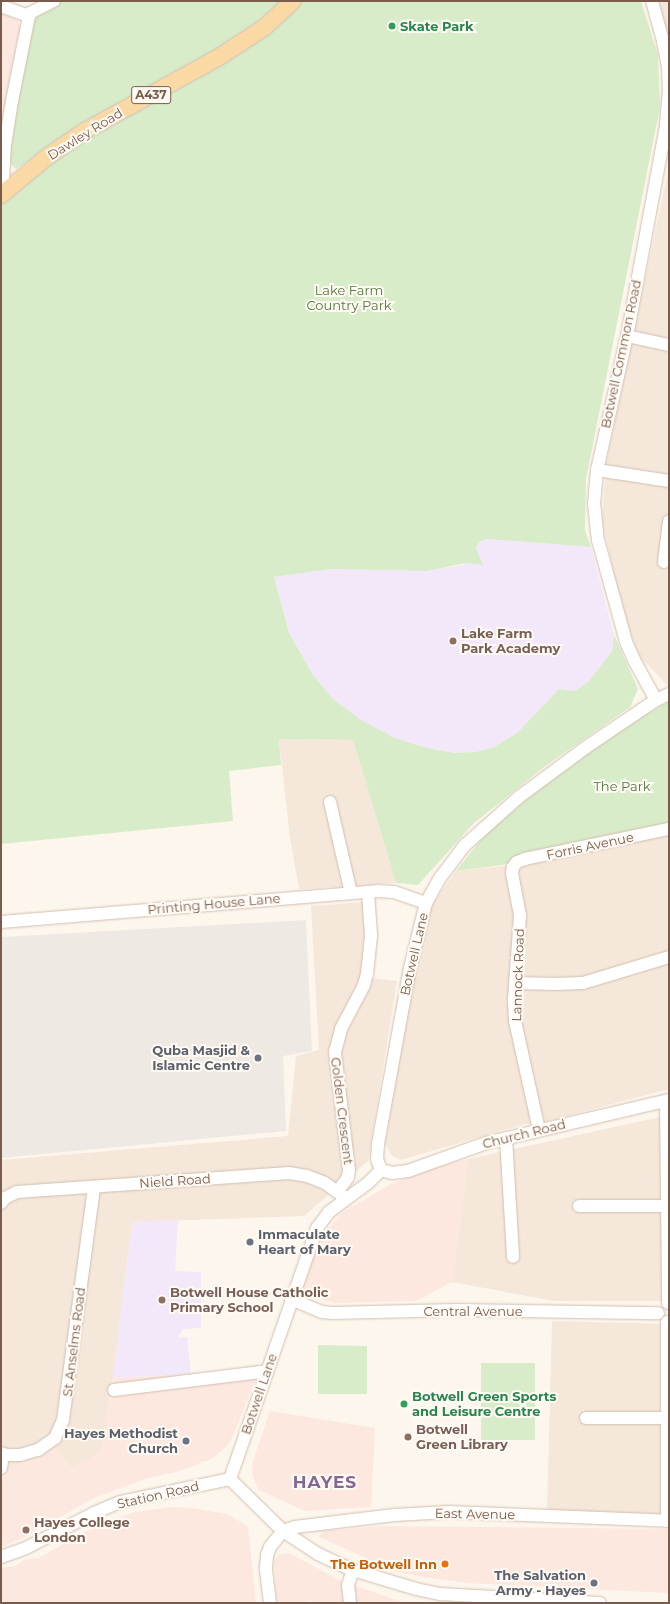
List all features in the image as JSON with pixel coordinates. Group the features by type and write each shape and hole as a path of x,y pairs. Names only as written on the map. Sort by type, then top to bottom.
{"main road":[{"name":"Dawley Road","path":"5,192 48,156 85,131 219,57 258,32 293,1"}],"street":[{"path":"5,192 5,151 12,101 29,16 30,13 54,1"},
{"name":"Botwell Common Road","path":"652,1 667,58 669,90 666,126 627,336 594,489 595,513 602,554 630,653 656,700"},
{"path":"1,6 29,16"},
{"path":"627,336 669,345"},
{"path":"597,470 669,481"},
{"path":"664,562 669,521"},
{"name":"Botwell Lane","path":"230,1479 319,1223 329,1212 335,1209 342,1194 368,1183 381,1170 377,1159 378,1144 403,1003 416,938 426,903 453,859 490,822 566,762 656,700 669,694"},
{"path":"330,802 351,893"},
{"name":"Forris Avenue","path":"513,867 517,862 525,859 669,829"},
{"name":"Lannock Road","path":"513,867 512,873 520,915 514,1009 517,1037 538,1130"},
{"name":"Printing House Lane","path":"1,922 368,892 394,892 426,903"},
{"name":"Golden Crescent","path":"342,1194 350,1170 335,1052 341,1029 364,986 368,974 371,935 368,892"},
{"path":"515,983 583,983 669,957"},
{"path":"667,1100 668,1303 661,1306 658,1313 659,1318 668,1322 668,1521"},
{"name":"Church Road","path":"381,1170 392,1173 408,1171 474,1146 667,1100"},
{"path":"506,1138 513,1257"},
{"name":"Nield Road","path":"1,1203 9,1195 17,1192 289,1173 307,1176 325,1183 342,1194"},
{"name":"St Anselms Road","path":"2,1453 20,1455 38,1450 55,1438 63,1420 94,1187"},
{"path":"579,1206 668,1206"},
{"name":"Central Avenue","path":"291,1300 322,1312 333,1313 450,1310 658,1313"},
{"path":"114,1390 261,1372 267,1373"},
{"path":"586,1418 668,1418"},
{"path":"1,1468 2,1453"},
{"path":"230,1479 283,1531 318,1554 353,1570 416,1589 489,1600 600,1603"},
{"name":"Station Road","path":"1,1557 26,1548 94,1513 120,1502 147,1495 230,1479"},
{"name":"East Avenue","path":"283,1531 295,1527 320,1523 450,1512 668,1521"},
{"path":"270,1603 266,1569 267,1555 270,1547 283,1531"},
{"path":"350,1603 348,1586 353,1570"}],"shaded area":[{"path":"1,1 12,1 9,5 22,29 1,145"},
{"path":"658,1 669,1 669,43 659,3"},
{"path":"669,167 669,687 640,657 623,614 602,520 606,464"},
{"name":"Lake Farm Park Academy","path":"487,539 591,547 614,635 612,651 588,682 575,691 559,689 517,733 494,747 476,752 455,753 427,748 395,738 361,720 332,698 313,675 289,633 274,577 331,569 427,571 462,565 466,562 482,565 476,548 479,542"},
{"path":"279,739 353,740 396,883 299,889 290,838"},
{"path":"669,834 669,1089 548,1121 525,1124 401,1160 392,1156 385,1144 423,917 456,871 523,864"},
{"path":"363,902 365,948 361,977 397,981 368,1161 304,1216 132,1222 113,1378 101,1449 90,1460 71,1468 55,1447 39,1457 19,1464 1,1473 1,1160 288,1136 296,1056 319,1050 311,906"},
{"path":"306,920 312,1051 283,1056 286,1131 1,1158 1,937"},
{"path":"669,1115 669,1301 554,1301 452,1282 468,1159"},
{"path":"468,1159 452,1282 416,1301 335,1303 303,1295 305,1277 326,1231 343,1212 391,1184 439,1166"},
{"name":"Botwell House Catholic Primary School","path":"178,1220 175,1271 201,1272 201,1328 183,1329 177,1338 187,1337 191,1374 113,1378 132,1222"},
{"path":"552,1321 669,1324 669,1516 547,1511"},
{"path":"259,1371 233,1436 226,1447 210,1460 200,1462 199,1464 176,1472 145,1479 94,1498 23,1538 1,1547 1,1473 19,1464 39,1457 55,1447 71,1468 90,1460 101,1449 113,1378"},
{"path":"270,1411 375,1428 371,1507 305,1511 259,1490 253,1477 252,1464"},
{"path":"171,1507 191,1508 226,1514 248,1526 256,1602 1,1602 1,1568 16,1566 26,1559 39,1558 84,1532 115,1519 135,1512"},
{"path":"381,1526 669,1529 669,1593 468,1583 423,1577 382,1569 368,1559 319,1537 322,1531"},
{"path":"289,1553 339,1580 402,1602 411,1603 318,1603 308,1600 308,1603 277,1603 274,1562 278,1555"}],"green space":[{"path":"61,1 284,1 263,22 56,143 16,169 11,164 10,145 17,96 32,25 38,12"},
{"name":"Lake Farm Country Park","path":"303,1 641,1 658,55 660,107 586,479 585,530 591,547 487,539 479,542 476,548 483,565 466,563 427,571 331,569 274,577 289,633 313,675 332,698 361,720 395,738 427,748 455,753 476,752 494,747 517,733 559,689 575,691 588,682 612,651 614,635 638,689 630,707 544,767 474,823 418,885 396,883 353,740 279,739 281,765 229,771 233,821 1,844 1,201 28,178 113,122 197,78 270,31"},
{"name":"The Park","path":"669,701 669,823 510,864 456,871 488,831 539,787 616,733"},
{"path":"318,1345 367,1346 367,1394 318,1394"},
{"path":"481,1363 535,1363 535,1440 481,1440"}],"place":[{"name":"Skate Park","path":"392,26"},
{"name":"Lake Farm Park Academy","path":"453,641"},
{"name":"Quba Masjid & Islamic Centre","path":"258,1058"},
{"name":"Immaculate Heart of Mary","path":"250,1242"},
{"name":"Botwell House Catholic Primary School","path":"162,1300"},
{"name":"Botwell Green Sports and Leisure Centre","path":"404,1404"},
{"name":"Botwell Green Library","path":"408,1437"},
{"name":"Hayes Methodist Church","path":"186,1441"},
{"name":"Hayes College London","path":"26,1530"},
{"name":"The Botwell Inn","path":"445,1564"},
{"name":"The Salvation Army - Hayes","path":"594,1583"}],"district":[{"name":"HAYES","path":"325,1483"}]}
